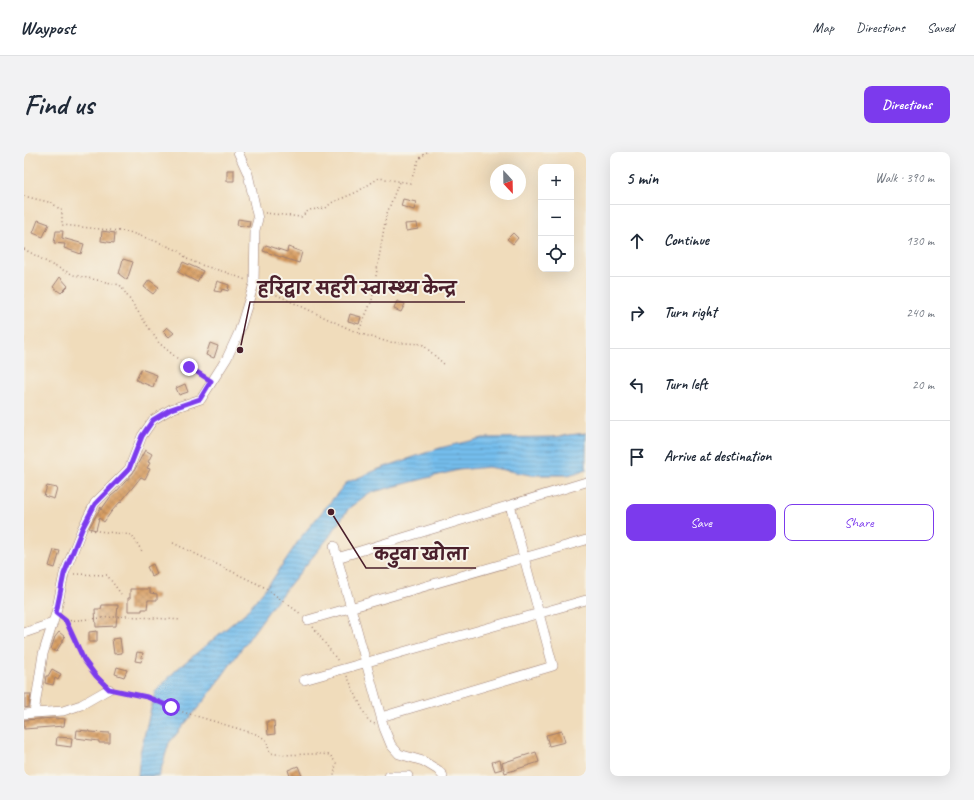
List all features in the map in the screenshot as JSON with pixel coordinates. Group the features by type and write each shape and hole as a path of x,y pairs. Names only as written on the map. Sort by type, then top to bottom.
{"street":[{"path":"34,713 43,654 56,613 64,574 82,529 95,504 129,469 142,436 153,420 171,409 200,399 227,358 239,332 254,284 255,230 258,219 248,174 238,152"},
{"path":"337,558 586,482"},
{"path":"381,717 553,666 510,505"},
{"path":"308,620 351,609 586,540"},
{"path":"334,546 384,728 391,745 399,754 423,761 438,770 443,776"},
{"path":"304,680 586,600"},
{"path":"24,633 53,623"},
{"path":"24,714 64,711 81,705 109,689"},
{"path":"389,776 408,776"}],"path":[{"path":"264,213 301,217 309,210 326,208 331,203 357,192 379,178 410,183 419,160 427,152"},
{"path":"358,333 372,300 386,216 400,181"},
{"path":"24,196 52,203 62,211 62,225 129,232 158,242 179,251 187,259 254,284 358,333 388,342 422,344 444,365"},
{"path":"24,249 52,265 74,275 120,285 159,343 178,359 211,381"},
{"path":"82,529 132,535 143,553"},
{"path":"173,543 264,587 278,596 308,620 343,668 368,720 384,728"},
{"path":"64,574 80,573 107,575 121,594"},
{"path":"56,613 66,621 84,660 96,676 109,689 147,697 183,712 259,735 266,740 270,753 282,755 316,753 330,755 336,763 334,776"},
{"path":"66,621 126,616 181,620"}],"water":[{"path":"586,433 586,470 568,475 531,475 488,467 458,470 369,493 349,508 329,537 273,605 207,697 169,743 159,776 138,776 140,753 155,692 176,670 245,613 273,579 301,537 346,483 379,469 440,448 482,438 553,437"}],"building":[{"path":"227,170 234,170 234,181 227,181"},
{"path":"403,199 416,202 414,210 401,206"},
{"path":"238,219 250,221 249,227 237,225"},
{"path":"38,220 49,224 43,237 33,233"},
{"path":"417,223 418,229 406,231 405,224"},
{"path":"56,231 63,231 62,238 84,244 81,254 64,248 65,244 54,243"},
{"path":"102,231 115,233 114,243 101,241"},
{"path":"513,233 518,238 513,244 507,239"},
{"path":"266,245 287,252 288,247 302,252 299,263 263,251"},
{"path":"123,259 133,262 127,280 119,274"},
{"path":"183,262 203,271 197,282 178,272"},
{"path":"60,277 68,286 61,293 53,287"},
{"path":"149,280 159,287 153,294 144,287"},
{"path":"217,281 229,285 228,291 222,289 221,292 214,291"},
{"path":"397,301 405,304 401,312 394,309"},
{"path":"350,314 361,317 359,324 348,321"},
{"path":"167,327 174,333 169,337 163,331"},
{"path":"210,343 218,346 214,358 206,355"},
{"path":"141,369 157,375 153,387 136,380"},
{"path":"185,384 188,392 179,395 176,388"},
{"path":"145,450 152,454 147,468 150,469 145,479 141,477 104,522 99,518 96,530 89,528 101,507 101,510 111,496 133,473"},
{"path":"47,486 57,488 54,499 44,496"},
{"path":"54,550 60,551 55,568 49,566"},
{"path":"153,564 157,574 152,577 147,567"},
{"path":"130,589 150,589 150,593 157,594 157,600 148,600 147,609 142,609 142,611 128,611"},
{"path":"102,605 118,605 116,626 96,627 95,609 101,609"},
{"path":"97,631 97,642 89,642 89,632"},
{"path":"59,632 65,637 56,652 51,649 55,637"},
{"path":"120,638 122,653 114,654 112,639"},
{"path":"137,652 143,653 141,662 135,661"},
{"path":"117,667 127,670 124,677 115,674"},
{"path":"52,669 61,674 58,680 55,678 53,685 45,683 46,676 48,676"},
{"path":"25,694 31,694 29,707 25,708"},
{"path":"55,718 65,719 64,726 24,729 24,720"},
{"path":"267,721 274,721 275,734 268,735"},
{"path":"77,730 110,733 110,743 99,743 99,741 76,738"},
{"path":"562,731 565,742 549,746 546,735"},
{"path":"57,737 72,738 71,747 56,745"},
{"path":"536,752 539,762 505,773 502,763"},
{"path":"500,760 502,769 495,771 492,762"},
{"path":"298,766 302,776 290,776 288,770"}],"place":[{"name":"हरिद्वार सहरी स्वास्थ्य केन्द्र","path":"240,350"},
{"name":"कटुवा खोला","path":"331,512"}],"route":[{"path":"171,707 147,697 109,689 96,676 84,660 66,621 56,613 64,574 82,529 95,504 129,469 142,436 153,420 171,409 200,399 211,381 189,367"}]}
